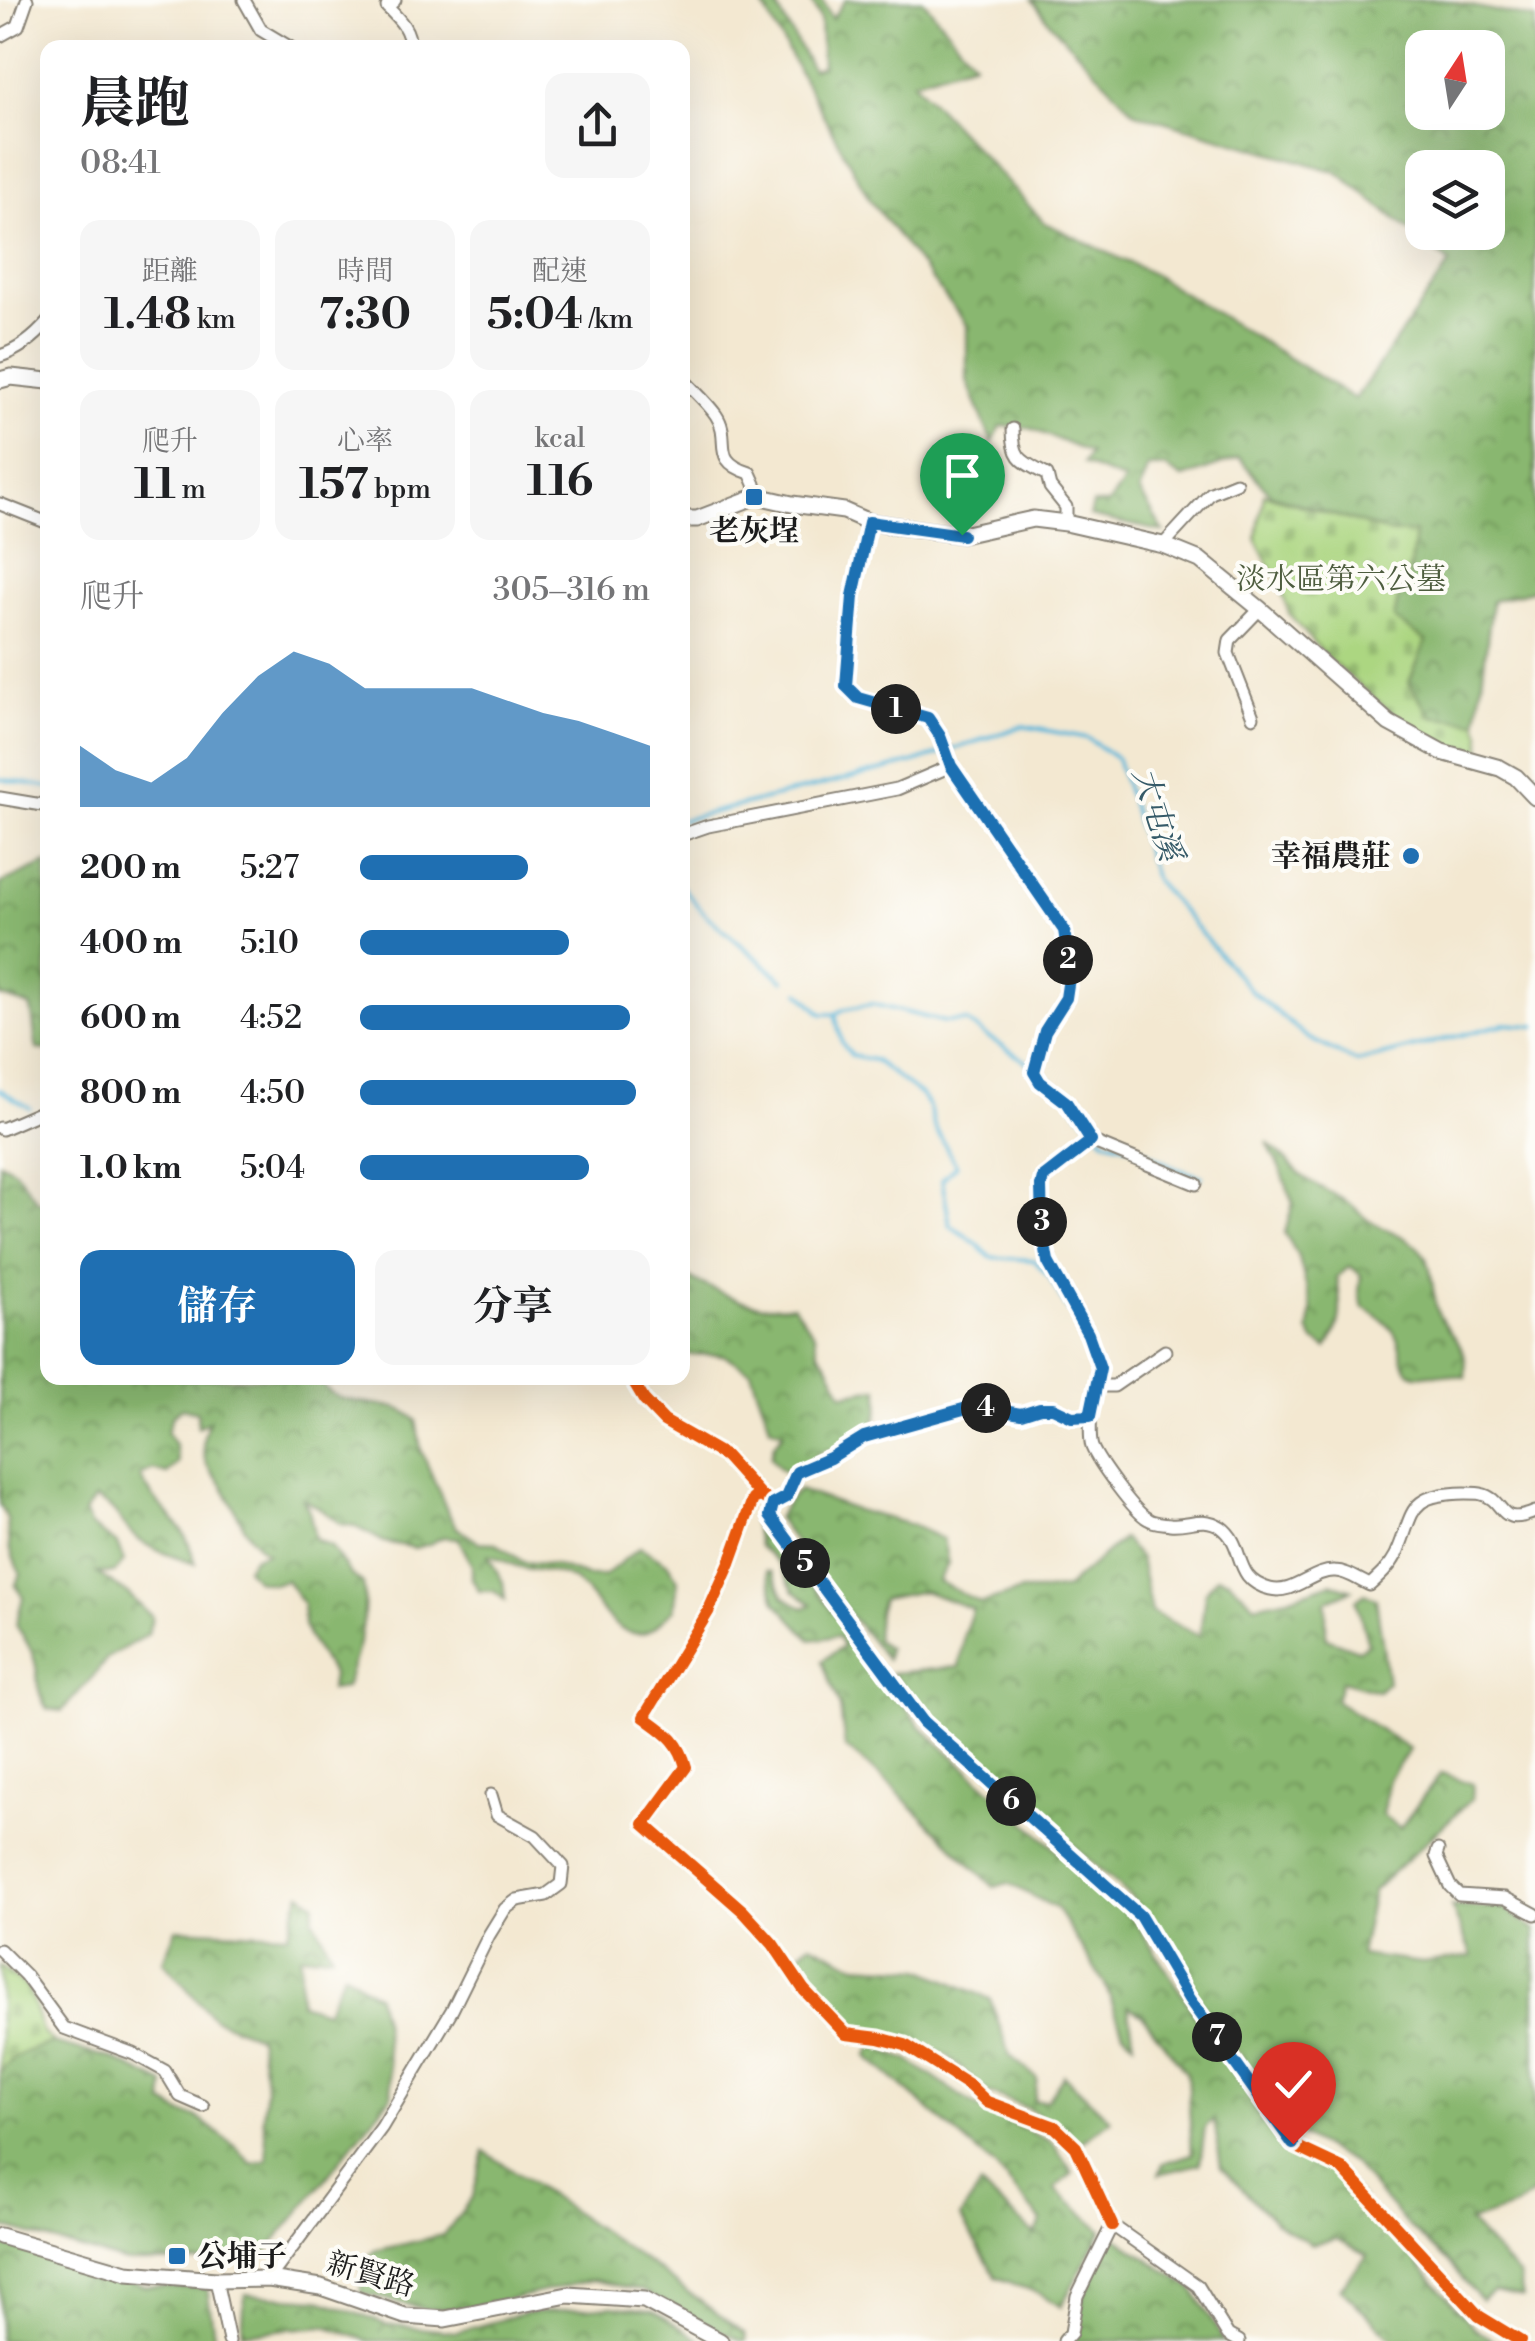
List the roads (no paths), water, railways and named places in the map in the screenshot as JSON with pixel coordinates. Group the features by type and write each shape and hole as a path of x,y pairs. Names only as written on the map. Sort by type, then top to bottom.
{"street":[{"path":"0,36 18,26 27,0"},
{"path":"244,0 260,30 277,40"},
{"path":"394,0 386,8 404,23 408,40"},
{"path":"0,356 9,354 40,331"},
{"path":"0,380 11,377 40,383"},
{"path":"690,387 717,417 723,432 722,450 734,468 750,473 757,496"},
{"path":"1013,429 1013,446 1019,459 1047,475 1050,487 1066,507 1066,522"},
{"path":"1163,545 1211,494 1236,482"},
{"path":"690,519 757,496 844,512 869,522 962,535 1033,519 1066,522 1163,545 1200,560 1389,723 1442,752 1500,768 1516,777 1535,797"},
{"path":"0,504 40,520"},
{"path":"869,522 853,596 846,686 858,698 928,718 940,736 949,762 1064,930 1070,971 1066,998 1045,1031 1035,1066 1040,1082 1066,1102 1091,1141 1196,1184"},
{"path":"1253,718 1228,653 1230,640 1260,609"},
{"path":"690,832 898,789 949,762"},
{"path":"0,798 40,805"},
{"path":"0,1128 40,1112"},
{"path":"1091,1141 1043,1178 1042,1228 1048,1262 1088,1334 1100,1368 1090,1416 1092,1446 1114,1482 1148,1520 1183,1525 1207,1520 1217,1524 1228,1533 1249,1579 1276,1591 1328,1570 1370,1585 1395,1557 1410,1512 1430,1498 1480,1493 1513,1518 1535,1512"},
{"path":"1096,1386 1114,1386 1165,1351"},
{"path":"635,1385 664,1421 725,1456 773,1504"},
{"path":"1090,1416 1072,1417 1053,1408 1021,1414 974,1406 864,1437 797,1472 786,1497 773,1504 770,1516 923,1722 1140,1916 1189,1999 1293,2144 1342,2168 1479,2316 1520,2341"},
{"path":"761,1496 753,1499 748,1509 708,1612 644,1717 669,1734 682,1750 686,1767 644,1824 743,1911 804,1990 846,2034 905,2045 970,2086 987,2102 1056,2127 1076,2147 1112,2225 1198,2286 1228,2335 1239,2341"},
{"path":"269,2278 382,2128 505,1910 517,1900 546,1895 561,1884 563,1866 535,1836 496,1815 491,1795"},
{"path":"1438,1850 1436,1856 1458,1895 1505,1898 1535,1914"},
{"path":"0,1950 25,1975 64,2028 150,2062 165,2071 180,2096 203,2106"},
{"path":"1064,2341 1071,2333 1077,2296 1112,2225"},
{"name":"新賢路","path":"0,2236 128,2273 216,2280 269,2278 321,2287 405,2316 445,2320 568,2294 644,2300 720,2341"},
{"path":"216,2280 229,2341"}],"waterway":[{"name":"大屯溪","path":"690,818 915,762 1023,726 1087,738 1117,759 1155,880 1251,991 1308,1038 1357,1062 1504,1024 1535,1026"},
{"name":"大屯溪","path":"0,779 40,786"},
{"path":"690,896 707,916 784,981"},
{"path":"800,992 822,1014 872,1004 945,1022 966,1021 1032,1065"},
{"path":"835,1014 842,1043 852,1056 874,1060 921,1095 929,1107 934,1126 956,1165 942,1180 950,1225 990,1257 1034,1260 1050,1278 1069,1311"},
{"path":"1039,1070 1065,1095"},
{"path":"0,1090 30,1108"},
{"path":"1075,1106 1105,1140 1143,1149 1174,1168 1202,1177"}],"place":[{"name":"老灰埕","path":"754,497"},
{"name":"幸福農莊","path":"1411,856"},
{"name":"公埔子","path":"177,2256"}],"park label":[{"name":"淡水區第六公墓","path":"1341,579"}]}
